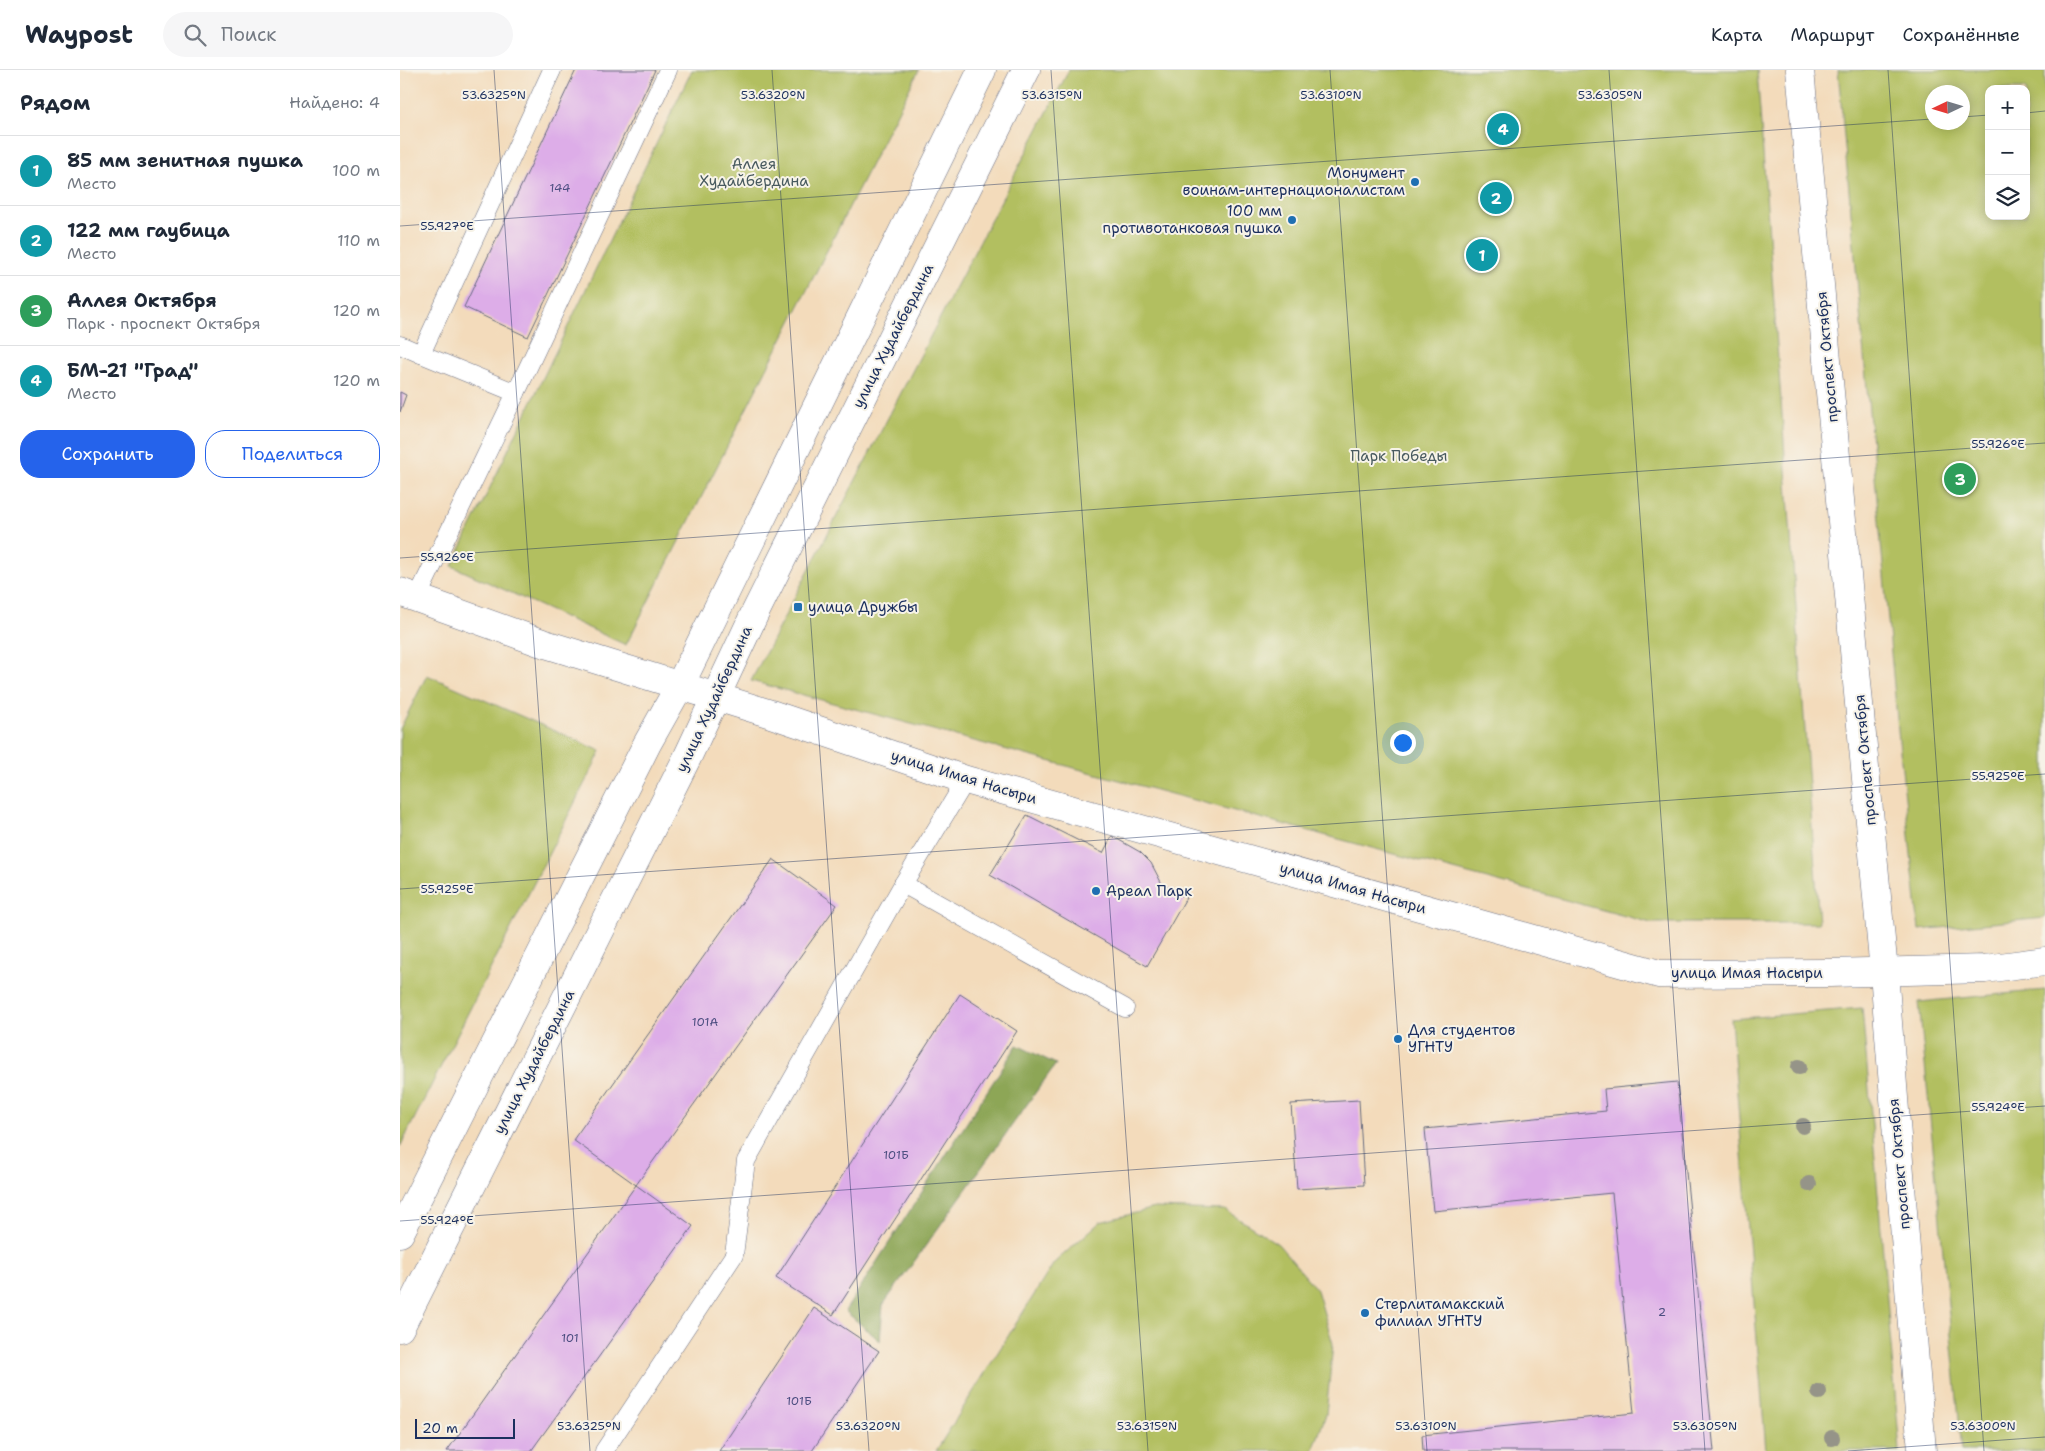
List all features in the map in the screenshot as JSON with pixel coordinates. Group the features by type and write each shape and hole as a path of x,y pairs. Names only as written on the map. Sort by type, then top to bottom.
{"main road":[{"path":"400,1234 647,744 679,687 982,70"},
{"name":"улица Худайбердина","path":"401,1324 715,698 758,606 1026,70"},
{"name":"проспект Октября","path":"1800,70 1884,972 1922,1451"},
{"path":"409,595 542,644 679,687"},
{"name":"улица Имая Насыри","path":"679,687 771,714 966,780 1659,974 1985,969 2045,960"}],"lane":[{"path":"422,354 552,70"},
{"path":"409,595 516,393 668,70"},
{"path":"400,345 516,393"},
{"path":"604,1451 734,1256 746,1160 903,884 966,780"},
{"path":"903,884 1125,1008"}],"green space":[{"name":"Аллея Худайбердина","path":"692,70 919,70 626,645 452,566"},
{"name":"Парк Победы","path":"1069,70 1757,70 1819,923 1651,923 751,681"},
{"path":"1838,70 2045,70 2045,918 1919,930 1899,741"},
{"path":"427,675 601,751 400,1147 400,729"},
{"path":"2045,990 2045,1451 1962,1451 1919,1002"},
{"path":"1862,1008 1900,1451 1766,1451 1731,1019"},
{"path":"1017,1045 1056,1064 883,1305 880,1341 845,1311"},
{"path":"1155,1208 1225,1210 1278,1244 1317,1290 1333,1344 1326,1414 1313,1451 936,1451 1054,1263 1100,1222"}],"building":[{"path":"576,70 655,70 528,337 464,307"},
{"path":"400,392 406,395 400,412"},
{"name":"Ареал Парк","path":"1027,815 1103,853 1112,836 1140,852 1151,863 1162,884 1186,898 1147,966 990,875"},
{"path":"773,859 837,905 636,1185 573,1140"},
{"path":"960,994 1017,1031 833,1315 776,1278"},
{"path":"1677,1082 1714,1451 1423,1451 1422,1435 1634,1413 1612,1193 1433,1211 1425,1129 1606,1111 1604,1089"},
{"path":"1359,1100 1364,1185 1297,1189 1291,1104"},
{"path":"636,1185 693,1226 531,1451 447,1451"},
{"path":"814,1308 879,1351 812,1451 719,1451"}],"place":[{"name":"БМ-21 \"Град\"","path":"1503,129"},
{"name":"Монумент воинам-интернационалистам","path":"1415,182"},
{"name":"122 мм гаубица","path":"1496,198"},
{"name":"100 мм противотанковая пушка","path":"1292,220"},
{"name":"85 мм зенитная пушка","path":"1482,255"},
{"name":"Аллея Октября","path":"1960,479"},
{"name":"улица Дружбы","path":"798,607"},
{"name":"Ареал Парк","path":"1096,891"},
{"name":"Для студентов УГНТУ","path":"1398,1039"},
{"name":"Стерлитамакский филиал УГНТУ","path":"1365,1313"}]}
